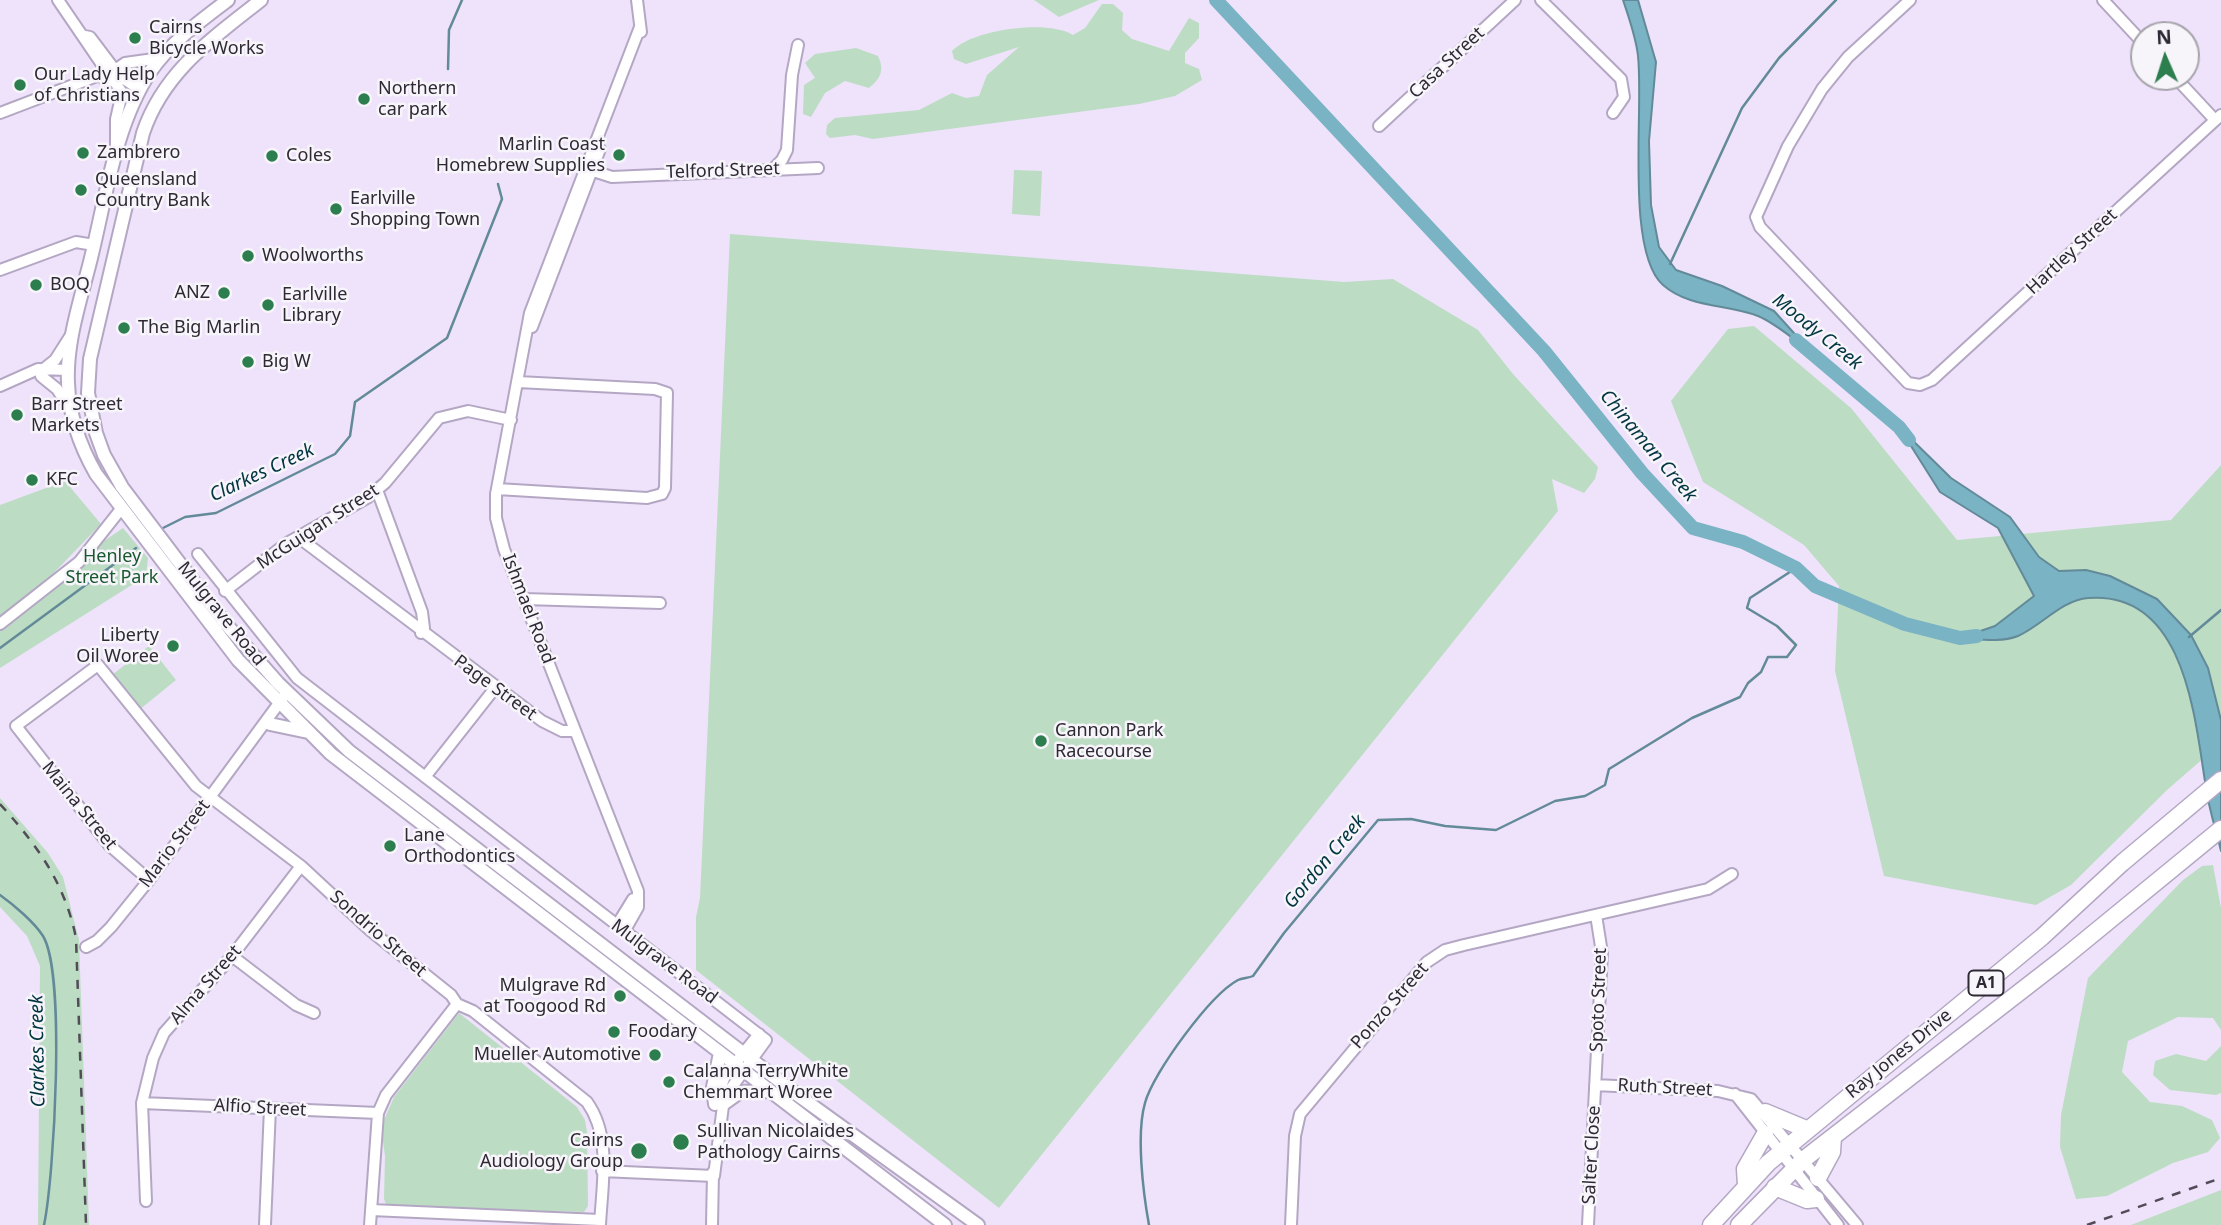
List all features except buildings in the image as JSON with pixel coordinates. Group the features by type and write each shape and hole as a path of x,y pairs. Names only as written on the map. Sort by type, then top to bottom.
{"highway":[{"name":"Ray Jones Drive","path":"1711,1225 1746,1185 1806,1129 2042,937 2221,779"},
{"name":"Ray Jones Drive","path":"1739,1225 1798,1165 2061,960 2221,829"},
{"path":"1765,1112 1806,1129"},
{"path":"1746,1185 1745,1169 1765,1134"},
{"path":"1818,1178 1832,1152 1833,1137"},
{"path":"1775,1187 1807,1200 1816,1199"}],"main road":[{"name":"Mulgrave Road","path":"228,0 161,58 142,85 117,154 74,331 68,375 71,412 92,466 121,509 228,648 308,732 369,785 945,1225"},
{"name":"Mulgrave Road","path":"261,0 195,52 159,97 141,142 95,332 88,380 96,433 122,487 226,623 290,696 359,759 748,1056"},
{"path":"142,85 159,97"},
{"path":"68,375 88,380"},
{"path":"270,724 308,732"},
{"path":"720,1053 713,1087 719,1105 740,1092 770,1091"},
{"path":"748,1056 978,1225"}],"street":[{"path":"58,0 122,93 116,123 117,154"},
{"name":"Ishmael Road","path":"621,928 633,900 626,866 499,531 497,489 526,342 566,223 639,49 637,0"},
{"name":"Casa Street","path":"1379,126 1515,0"},
{"path":"1541,0 1621,79 1624,97 1613,113"},
{"name":"Hartley Street","path":"1910,0 1848,57 1822,89 1788,146 1756,216 1760,227 1905,382 1920,385 1932,380 2218,118"},
{"path":"2103,0 2130,29"},
{"path":"772,170 787,150 792,75 798,44"},
{"path":"0,113 108,73 125,62 161,58"},
{"path":"108,73 142,85"},
{"path":"2190,91 2218,118"},
{"name":"Telford Street","path":"590,169 628,174 818,168"},
{"path":"0,270 76,242 94,245"},
{"path":"43,372 55,360 74,331"},
{"path":"43,372 71,412"},
{"path":"0,386 43,372 68,375"},
{"path":"497,489 647,498 662,494 665,488 667,393 655,389 518,382"},
{"name":"McGuigan Street","path":"225,591 273,553 346,512 377,490 439,418 468,411 511,420"},
{"path":"377,490 422,612 424,622 421,633"},
{"path":"0,624 79,562 121,509"},
{"name":"Page Street","path":"298,537 495,688 548,725 562,731 575,731"},
{"name":"Mulgrave Road","path":"198,554 297,678 762,1037 748,1056"},
{"path":"524,599 660,603"},
{"name":"Maina Street","path":"97,665 16,726 109,845 149,880"},
{"name":"Sondrio Street","path":"97,665 181,771 209,798 301,866 371,931 451,995 457,1003 473,1012 587,1102 601,1129 600,1223"},
{"path":"425,777 495,688"},
{"name":"Mario Street","path":"86,947 97,941 111,927 290,696"},
{"name":"Mario Street","path":"258,734 270,724 281,706"},
{"name":"Alma Street","path":"146,1201 142,1102 153,1058 164,1033 232,956 301,866"},
{"name":"Ponzo Street","path":"1291,1225 1295,1136 1300,1114 1427,962 1454,947 1708,889 1732,874"},
{"name":"Spoto Street","path":"1595,1085 1602,953 1596,915"},
{"path":"232,956 296,1006 314,1013"},
{"path":"370,1225 378,1113 386,1095 457,1003"},
{"path":"712,1225 719,1105 739,1067 748,1056"},
{"name":"Ruth Street","path":"1595,1085 1718,1091 1751,1099 1765,1112 1785,1149"},
{"name":"Salter Close","path":"1588,1225 1595,1085"},
{"name":"Ruth Street","path":"1735,1094 1765,1134 1785,1149"},
{"name":"Alfio Street","path":"142,1102 378,1113"},
{"path":"265,1225 270,1108"},
{"path":"1785,1149 1798,1165 1816,1199 1838,1225"},
{"path":"1798,1165 1818,1178 1857,1225"},
{"path":"602,1171 714,1176"},
{"path":"371,1210 484,1220 600,1223"}],"green space":[{"path":"1034,0 1099,0 1059,17"},
{"path":"1102,4 1113,4 1123,13 1122,30 1132,39 1169,51 1189,18 1199,23 1199,38 1185,53 1185,63 1199,69 1202,80 1175,96 1139,104 873,139 855,135 830,138 826,134 827,125 835,118 919,110 952,93 966,98 979,96 987,75 1019,47 966,64 954,59 952,51 962,43 993,32 1029,27 1062,30 1073,35 1085,28"},
{"path":"856,48 878,56 881,70 876,81 869,88 845,81 825,93 811,117 803,114 804,85 815,78 805,63 815,54"},
{"path":"1014,170 1042,171 1040,216 1012,214"},
{"name":"Cannon Park Racecourse","path":"730,234 1344,282 1393,279 1478,330 1513,374 1598,467 1595,479 1584,493 1552,479 1558,511 999,1208 696,970 696,917 700,898"},
{"path":"1754,326 1851,408 1957,540 2171,520 2221,465 2221,743 2167,790 2071,885 2036,905 1884,876 1835,671 1839,586 1804,545 1703,482 1671,401 1728,329"},
{"name":"Henley Street Park","path":"65,481 101,524 47,580 123,528 148,558 146,576 0,668 0,505"},
{"path":"149,646 176,680 139,710 112,675"},
{"path":"0,798 48,853 63,877 79,940 89,1225 38,1225 40,966 27,936 0,907"},
{"path":"2213,865 2221,908 2221,1030 2213,1018 2178,1017 2128,1041 2122,1072 2150,1102 2182,1106 2212,1120 2220,1138 2208,1152 2173,1163 2107,1196 2076,1199 2060,1147 2061,1115 2088,978 2183,880 2202,866"},
{"path":"459,1013 577,1107 585,1120 587,1132 588,1206 584,1212 387,1207 384,1199 385,1156 381,1127 394,1097"},
{"path":"2221,1046 2221,1093 2216,1095 2170,1090 2153,1075 2155,1061 2176,1054 2206,1061"},
{"path":"2221,1190 2221,1225 2131,1225"}],"water":[{"path":"1623,0 1638,0 1656,62 1649,141 1651,205 1659,247 1676,270 1722,286 1774,311 1811,352 1758,316 1684,298 1663,285 1651,268 1640,212 1638,56"},
{"path":"1899,427 1951,478 2010,517 2039,557 2059,571 2086,570 2110,576 2157,599 2191,635 2208,668 2221,720 2221,851 2207,796 2190,696 2180,664 2166,637 2146,615 2121,601 2088,598 2069,603 2018,636 1997,640 1960,638 1995,626 2034,596 1998,528 1940,492"}],"waterway":[{"name":"Clarkes Creek","path":"448,69 449,30 462,0"},
{"name":"Chinaman Creek","path":"1216,0 1544,351 1642,473 1693,528 1743,542 1796,568 1815,586 1905,624 1960,638 1977,636"},
{"path":"1670,264 1742,108 1779,58 1836,0"},
{"name":"Clarkes Creek","path":"163,528 185,517 216,513 335,454 350,436 355,402 447,338 502,199 498,184"},
{"name":"Moody Creek","path":"1796,340 1899,427 1909,440"},
{"name":"Clarkes Creek","path":"0,648 136,548"},
{"name":"Gordon Creek","path":"1149,1225 1143,1180 1141,1130 1145,1103 1159,1073 1184,1036 1213,1001 1238,980 1253,976 1284,933 1378,820 1411,819 1445,826 1496,830 1555,801 1585,796 1605,785 1609,769 1692,718 1740,697 1748,683 1761,672 1768,657 1787,657 1796,645 1777,626 1747,608 1750,598 1796,568"},
{"path":"2189,637 2221,610"},
{"name":"Clarkes Creek","path":"0,895 39,931 50,957 54,991 56,1077 51,1165 44,1225"}],"railway":[{"path":"0,804 26,834 48,866 65,900 76,938 86,1225"},
{"path":"2087,1225 2221,1178"}],"place":[{"name":"Cairns Bicycle Works","path":"135,38"},
{"name":"Our Lady Help of Christians","path":"20,85"},
{"name":"Northern car park","path":"364,99"},
{"name":"Zambrero","path":"83,153"},
{"name":"Marlin Coast Homebrew Supplies","path":"619,155"},
{"name":"Coles","path":"272,156"},
{"name":"Queensland Country Bank","path":"81,190"},
{"name":"Earlville Shopping Town","path":"336,209"},
{"name":"Woolworths","path":"248,256"},
{"name":"BOQ","path":"36,285"},
{"name":"ANZ","path":"224,293"},
{"name":"Earlville Library","path":"268,305"},
{"name":"The Big Marlin","path":"124,328"},
{"name":"Big W","path":"248,362"},
{"name":"Barr Street Markets","path":"17,415"},
{"name":"KFC","path":"32,480"},
{"name":"Liberty Oil Woree","path":"173,646"},
{"name":"Cannon Park Racecourse","path":"1041,741"},
{"name":"Lane Orthodontics","path":"390,846"},
{"name":"Mulgrave Rd at Toogood Rd","path":"620,996"},
{"name":"Foodary","path":"614,1032"},
{"name":"Mueller Automotive","path":"655,1055"},
{"name":"Calanna TerryWhite Chemmart Woree","path":"669,1082"},
{"name":"Sullivan Nicolaides Pathology Cairns","path":"681,1142"},
{"name":"Cairns Audiology Group","path":"639,1151"}]}
